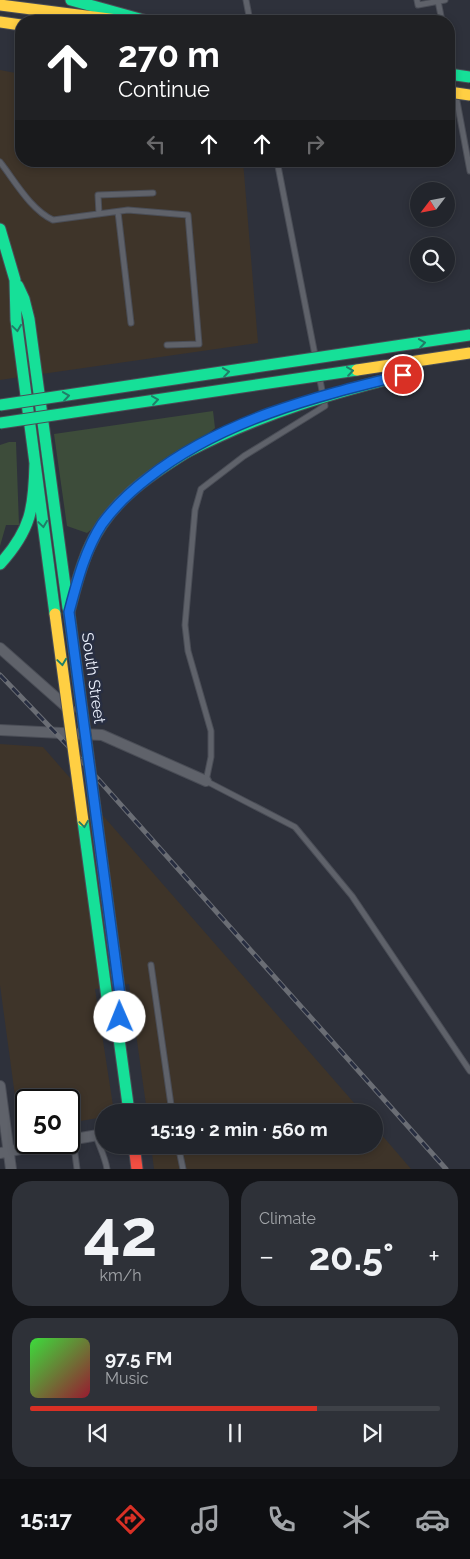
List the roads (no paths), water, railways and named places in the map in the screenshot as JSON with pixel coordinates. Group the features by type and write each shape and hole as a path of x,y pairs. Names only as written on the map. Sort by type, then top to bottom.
{"main road":[{"path":"71,0 125,15"},
{"path":"0,5 78,15"},
{"path":"0,22 15,24"},
{"path":"455,76 470,77"},
{"path":"455,90 470,95"},
{"name":"South Street","path":"1,232 29,319 121,1003 120,1017 117,1024"},
{"name":"South Street","path":"15,280 16,320 108,1005 117,1024 128,1104"},
{"path":"0,405 470,335"},
{"path":"0,423 470,353"},
{"path":"69,612 85,558 103,523 131,492 159,470 187,452 247,422 306,400 470,359"},
{"path":"0,432 107,407"},
{"path":"0,564 20,541 29,522 33,503 35,463"},
{"path":"135,1154 137,1169"}],"street":[{"path":"0,648 63,705 102,735 206,782"},
{"path":"0,730 102,735"},
{"path":"0,1086 4,1152 11,1169"},
{"path":"80,1138 95,1136"}],"lane":[{"path":"246,0 249,15"},
{"path":"417,0 418,5 445,0"},
{"path":"438,1 441,15"},
{"path":"455,106 470,171"},
{"path":"0,162 32,204 44,216 52,220 128,210 188,215 199,344 168,345"},
{"path":"278,167 325,406 244,456 201,489 195,510 185,625 188,651 211,731 211,756 206,782 295,827 352,896 470,1071"},
{"path":"99,214 98,195 153,193"},
{"path":"118,212 131,323"},
{"path":"151,965 171,1104"},
{"path":"73,1154 76,1169"},
{"path":"104,1154 107,1169"},
{"path":"180,1154 183,1169"}],"railway":[{"path":"0,675 72,750 446,1169"}]}
